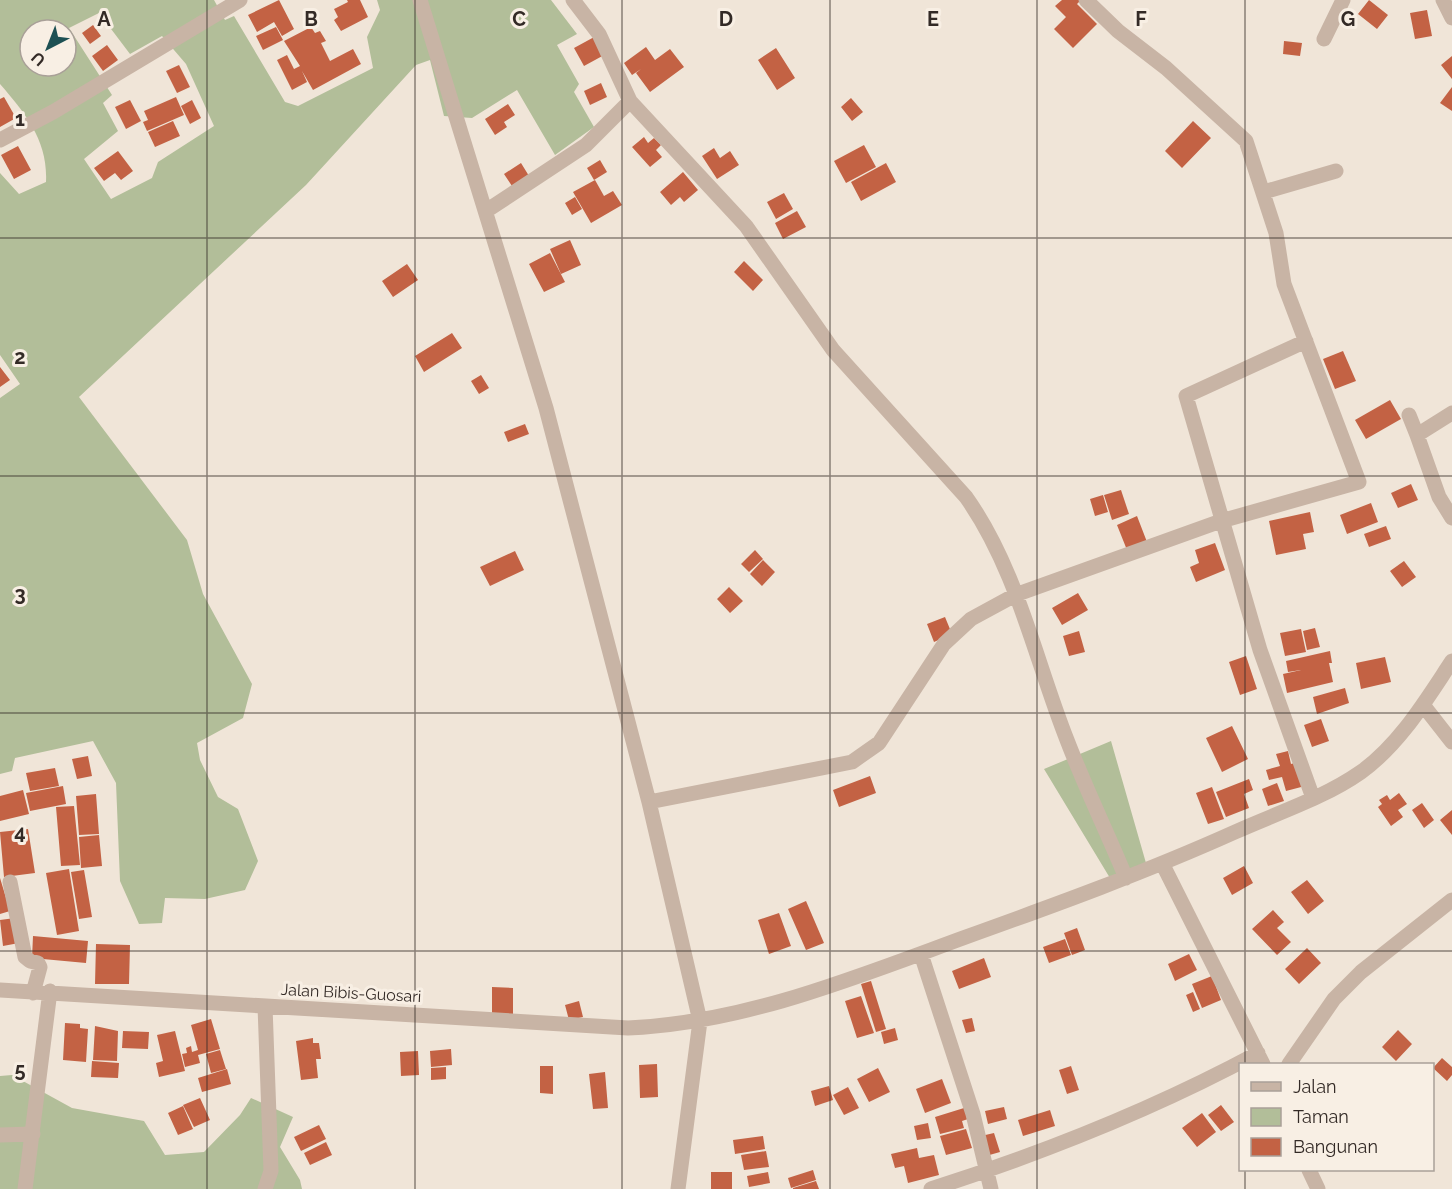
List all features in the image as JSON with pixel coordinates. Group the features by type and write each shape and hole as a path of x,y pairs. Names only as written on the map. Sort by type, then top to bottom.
{"street":[{"path":"0,140 53,112 240,0"},
{"path":"420,0 546,408 650,802 700,1021 678,1189"},
{"path":"573,0 586,14 604,44 630,101 746,226 833,350 966,497 981,518 1015,595 1067,741 1126,879"},
{"path":"650,802 852,762 867,753 889,730 952,636 971,619 1015,595 1221,521 1359,482 1284,284 1276,233 1246,141 1166,68 1118,31 1086,0"},
{"path":"1324,39 1343,0"},
{"path":"486,211 586,145 630,101"},
{"path":"1264,192 1336,171"},
{"path":"1306,341 1186,396 1260,650 1313,798"},
{"path":"1417,435 1452,413"},
{"path":"1409,415 1439,497 1452,518"},
{"name":"Jalan Bibis-Guosari","path":"0,990 33,993 50,991 628,1028 700,1021 747,1012 921,954 1126,879 1163,865 1313,798 1358,774 1378,759 1423,705 1452,662"},
{"path":"1423,705 1452,742"},
{"path":"1163,865 1261,1059"},
{"path":"10,882 25,957 38,963 40,967 33,993"},
{"path":"1290,1063 1334,999 1354,979 1452,900"},
{"path":"921,954 973,1114 991,1189"},
{"path":"25,1189 50,991"},
{"path":"264,1189 271,1171 265,1006"},
{"path":"931,1189 987,1171 1136,1113 1239,1069"},
{"path":"0,1136 33,1134"},
{"path":"1310,1171 1318,1189"}],"green space":[{"path":"0,0 214,0 225,20 234,16 285,102 298,106 373,68 367,37 380,10 377,0 551,0 577,34 557,45 579,84 574,92 594,127 555,155 517,90 472,118 444,116 430,60 416,65 306,185 79,397 187,540 203,594 252,684 243,718 197,743 200,760 218,797 238,809 258,861 245,890 205,899 165,898 162,923 139,924 120,881 116,783 93,741 15,758 12,771 0,774 0,398 20,384 0,355 0,173 19,194 46,182 46,167 39,141 27,117 0,84","holes":["99,13 130,54 162,36 186,64 214,126 158,162 152,178 111,199 84,159 118,131 103,103 112,95 78,42 78,78 18,78 18,18 78,18 78,24"]},
{"path":"1111,741 1148,870 1113,883 1044,769"},
{"path":"12,1075 72,1108 144,1121 165,1155 204,1152 240,1115 251,1098 293,1117 280,1147 300,1180 302,1189 0,1189 0,1076"}],"building":[{"path":"279,0 294,29 282,36 274,22 257,32 248,15"},
{"path":"347,0 360,0 368,17 341,31 334,20 338,17 334,9 348,2"},
{"path":"1062,0 1081,0 1077,4 1097,24 1073,48 1054,29 1066,17 1055,6"},
{"path":"1369,0 1388,15 1377,29 1358,14"},
{"path":"1427,10 1432,36 1415,39 1410,13"},
{"path":"93,25 101,36 90,44 82,33"},
{"path":"276,27 283,40 263,50 256,36"},
{"path":"311,27 315,33 320,31 326,41 321,43 330,61 353,49 361,64 313,90 302,71 307,82 292,90 277,60 287,55 294,69 300,66 284,41"},
{"path":"596,36 606,54 584,66 574,48"},
{"path":"1284,41 1302,43 1300,56 1283,54"},
{"path":"107,45 118,60 103,71 92,56"},
{"path":"646,47 655,60 670,49 684,67 650,92 636,73 641,69 632,75 624,63"},
{"path":"776,48 795,78 777,90 758,60"},
{"path":"1452,56 1452,79 1441,65"},
{"path":"179,65 190,87 177,93 166,71"},
{"path":"601,83 607,97 590,105 584,91"},
{"path":"1452,87 1452,111 1440,103"},
{"path":"4,97 16,118 0,127 0,99"},
{"path":"176,97 184,115 147,131 143,122 148,120 144,111"},
{"path":"851,98 863,112 852,121 841,107"},
{"path":"130,100 141,121 126,129 115,107"},
{"path":"192,100 201,118 190,124 181,106"},
{"path":"508,104 515,115 504,122 507,127 495,135 485,119"},
{"path":"173,121 180,136 155,147 148,132"},
{"path":"1193,121 1211,138 1182,168 1165,151"},
{"path":"644,137 648,143 654,138 661,145 656,150 662,157 650,167 632,147"},
{"path":"864,145 876,167 846,183 834,161"},
{"path":"18,146 31,170 14,179 1,155"},
{"path":"714,148 720,158 730,151 739,165 717,179 702,156"},
{"path":"118,151 133,171 121,180 115,173 104,181 94,168"},
{"path":"600,160 607,172 594,180 587,168"},
{"path":"521,163 529,176 512,186 504,174"},
{"path":"886,163 896,182 861,201 851,182"},
{"path":"683,172 698,190 684,202 680,197 671,205 660,192"},
{"path":"595,180 604,196 613,191 622,205 591,223 573,192"},
{"path":"784,193 793,209 776,219 767,202"},
{"path":"575,197 582,209 572,215 565,203"},
{"path":"797,211 806,227 783,239 775,223"},
{"path":"570,240 581,265 561,274 550,249"},
{"path":"550,253 565,282 544,292 529,264"},
{"path":"744,261 763,280 753,291 734,272"},
{"path":"407,264 418,280 393,297 382,281"},
{"path":"452,333 462,348 424,372 415,356"},
{"path":"1343,351 1356,381 1335,389 1323,359"},
{"path":"0,367 10,380 0,387"},
{"path":"481,375 489,388 479,394 471,381"},
{"path":"1390,400 1401,419 1366,439 1355,420"},
{"path":"525,424 529,434 508,442 504,432"},
{"path":"1411,484 1418,500 1398,508 1391,493"},
{"path":"1121,490 1129,514 1112,520 1104,495"},
{"path":"1103,495 1108,512 1095,516 1090,499"},
{"path":"1371,503 1378,522 1347,534 1340,515"},
{"path":"1310,512 1314,532 1303,534 1306,549 1276,555 1269,521"},
{"path":"1137,516 1147,542 1127,550 1117,525"},
{"path":"1386,526 1391,539 1369,547 1364,534"},
{"path":"1215,543 1225,570 1196,582 1190,567 1199,563 1195,550"},
{"path":"755,550 763,559 749,572 741,564"},
{"path":"515,551 524,570 490,586 480,567"},
{"path":"763,560 775,572 762,586 750,574"},
{"path":"1404,561 1416,577 1402,587 1390,571"},
{"path":"729,587 743,601 730,613 717,599"},
{"path":"1078,593 1088,610 1062,625 1052,608"},
{"path":"945,617 952,634 934,642 927,624"},
{"path":"1315,628 1320,647 1307,650 1303,631"},
{"path":"1301,629 1306,652 1285,656 1280,633"},
{"path":"1079,631 1085,652 1069,656 1063,636"},
{"path":"1330,651 1332,663 1329,663 1333,682 1287,693 1283,674 1301,670 1288,672 1286,661"},
{"path":"1246,656 1257,689 1240,695 1229,662"},
{"path":"1385,657 1391,682 1361,689 1356,663"},
{"path":"1345,688 1349,703 1317,714 1313,697"},
{"path":"1321,719 1329,741 1312,747 1304,725"},
{"path":"1232,726 1248,759 1222,772 1206,738"},
{"path":"1288,751 1291,764 1298,762 1305,786 1286,791 1282,777 1269,780 1266,770 1280,766 1276,754"},
{"path":"88,756 92,776 77,779 72,759"},
{"path":"55,768 59,786 30,791 26,773"},
{"path":"870,776 876,793 839,807 833,790"},
{"path":"1249,779 1253,790 1244,794 1249,808 1226,817 1216,792"},
{"path":"1277,783 1284,801 1268,806 1262,789"},
{"path":"63,786 66,804 30,811 26,793"},
{"path":"1212,787 1224,819 1208,824 1196,793"},
{"path":"23,790 29,814 0,821 0,796"},
{"path":"1399,793 1407,804 1398,810 1403,817 1391,826 1378,807 1382,804 1379,800 1387,795 1390,800"},
{"path":"96,794 99,834 79,835 76,796"},
{"path":"1422,803 1434,820 1424,828 1412,810"},
{"path":"74,806 80,865 61,866 56,807"},
{"path":"1452,810 1452,835 1440,820"},
{"path":"28,829 35,873 4,877 0,832"},
{"path":"99,835 102,866 81,868 79,837"},
{"path":"1244,866 1253,883 1232,895 1223,878"},
{"path":"69,869 79,931 57,935 46,873"},
{"path":"84,870 92,917 79,919 71,872"},
{"path":"0,878 10,911 0,914"},
{"path":"1307,880 1324,901 1308,914 1291,892"},
{"path":"806,901 824,943 806,950 788,909"},
{"path":"1273,910 1284,922 1277,928 1291,942 1277,955 1252,929"},
{"path":"779,913 791,946 769,954 758,920"},
{"path":"15,918 19,943 3,946 0,920"},
{"path":"1077,928 1085,950 1072,955 1064,933"},
{"path":"33,936 88,941 86,963 32,958"},
{"path":"1065,939 1071,955 1049,963 1043,947"},
{"path":"96,944 130,945 129,984 95,984"},
{"path":"1307,948 1321,963 1299,984 1285,969"},
{"path":"1189,954 1197,970 1175,981 1168,964"},
{"path":"984,958 991,977 959,989 952,971"},
{"path":"1212,976 1221,1000 1202,1008 1192,984"},
{"path":"871,981 886,1029 876,1032 861,984"},
{"path":"492,987 513,988 513,1015 492,1015"},
{"path":"1193,992 1200,1009 1193,1012 1186,995"},
{"path":"861,996 874,1033 857,1038 845,1001"},
{"path":"579,1001 583,1017 569,1020 565,1005"},
{"path":"972,1018 975,1031 966,1033 962,1020"},
{"path":"211,1019 220,1049 198,1055 200,1063 185,1067 182,1054 187,1053 186,1048 191,1046 192,1052 198,1050 191,1025"},
{"path":"65,1023 80,1024 80,1028 88,1029 86,1062 63,1060"},
{"path":"95,1026 118,1031 117,1061 93,1060"},
{"path":"895,1028 898,1040 884,1044 881,1032"},
{"path":"1398,1030 1412,1044 1396,1061 1382,1047"},
{"path":"123,1031 149,1032 148,1049 122,1048"},
{"path":"175,1031 185,1071 159,1077 156,1063 163,1061 157,1035"},
{"path":"313,1038 313,1043 319,1043 321,1059 316,1059 318,1078 301,1080 296,1041"},
{"path":"451,1049 452,1065 431,1067 430,1051"},
{"path":"220,1050 226,1069 211,1073 206,1054"},
{"path":"418,1051 419,1075 401,1076 400,1052"},
{"path":"1442,1058 1452,1067 1452,1075 1447,1081 1434,1067"},
{"path":"92,1061 119,1063 118,1078 91,1077"},
{"path":"657,1064 658,1097 640,1098 639,1065"},
{"path":"540,1066 553,1066 553,1094 540,1093"},
{"path":"1071,1066 1079,1090 1067,1094 1059,1070"},
{"path":"446,1067 446,1079 431,1080 431,1068"},
{"path":"878,1068 890,1092 869,1102 857,1079"},
{"path":"227,1069 231,1084 202,1092 198,1078"},
{"path":"605,1072 608,1108 593,1109 589,1074"},
{"path":"942,1079 951,1103 925,1113 916,1089"},
{"path":"829,1086 833,1100 815,1106 811,1091"},
{"path":"848,1087 859,1108 844,1115 833,1095"},
{"path":"200,1098 210,1120 194,1127 183,1105"},
{"path":"1221,1105 1234,1122 1221,1131 1208,1115"},
{"path":"183,1106 193,1129 178,1135 168,1113"},
{"path":"1004,1107 1007,1119 988,1124 985,1111"},
{"path":"964,1108 968,1119 962,1121 964,1128 940,1134 935,1117"},
{"path":"1050,1110 1055,1126 1023,1136 1018,1120"},
{"path":"1202,1113 1216,1132 1197,1147 1182,1128"},
{"path":"928,1123 931,1138 917,1140 914,1126"},
{"path":"319,1125 326,1139 301,1151 294,1137"},
{"path":"966,1129 972,1148 946,1155 940,1136"},
{"path":"994,1133 1000,1152 986,1156 981,1136"},
{"path":"763,1136 765,1149 735,1154 733,1140"},
{"path":"326,1142 332,1155 310,1165 304,1153"},
{"path":"917,1148 919,1158 934,1155 939,1175 908,1183 904,1166 895,1168 891,1154"},
{"path":"766,1151 769,1167 744,1170 741,1155"},
{"path":"813,1170 816,1180 791,1188 788,1178"},
{"path":"711,1172 732,1172 732,1189 711,1189"},
{"path":"768,1172 770,1183 749,1187 747,1176"},
{"path":"816,1181 819,1189 793,1189 793,1188"}]}
